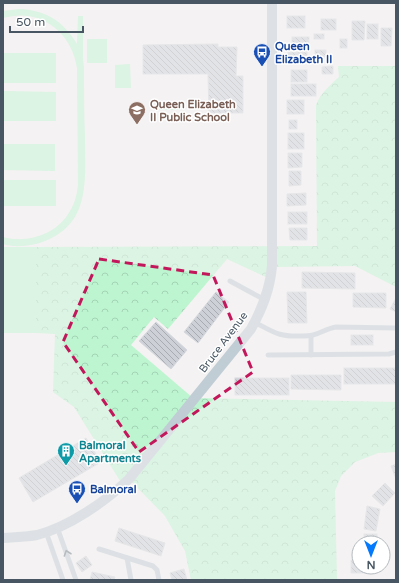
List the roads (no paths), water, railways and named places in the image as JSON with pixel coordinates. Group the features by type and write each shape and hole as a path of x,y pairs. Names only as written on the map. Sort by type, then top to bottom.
{"street":[{"name":"Bruce Avenue","path":"3,538 28,536 46,532 77,517 116,491 129,479 250,329 254,322 265,300 271,280 272,266 272,3"}],"lane":[{"path":"230,281 265,300"},
{"path":"254,322 284,337 311,336 323,332 328,328 336,327 396,328"},
{"path":"311,336 311,355"},
{"path":"268,355 389,354 396,352"},
{"path":"58,527 76,580"},
{"path":"46,532 64,580"},
{"path":"99,549 152,566 157,570 159,580"},
{"path":"127,558 131,580"}],"place":[{"name":"Queen Elizabeth II","path":"262,67"},
{"name":"Queen Elizabeth II Public School","path":"137,125"},
{"name":"Balmoral Apartments","path":"66,466"},
{"name":"Balmoral","path":"77,504"}]}
